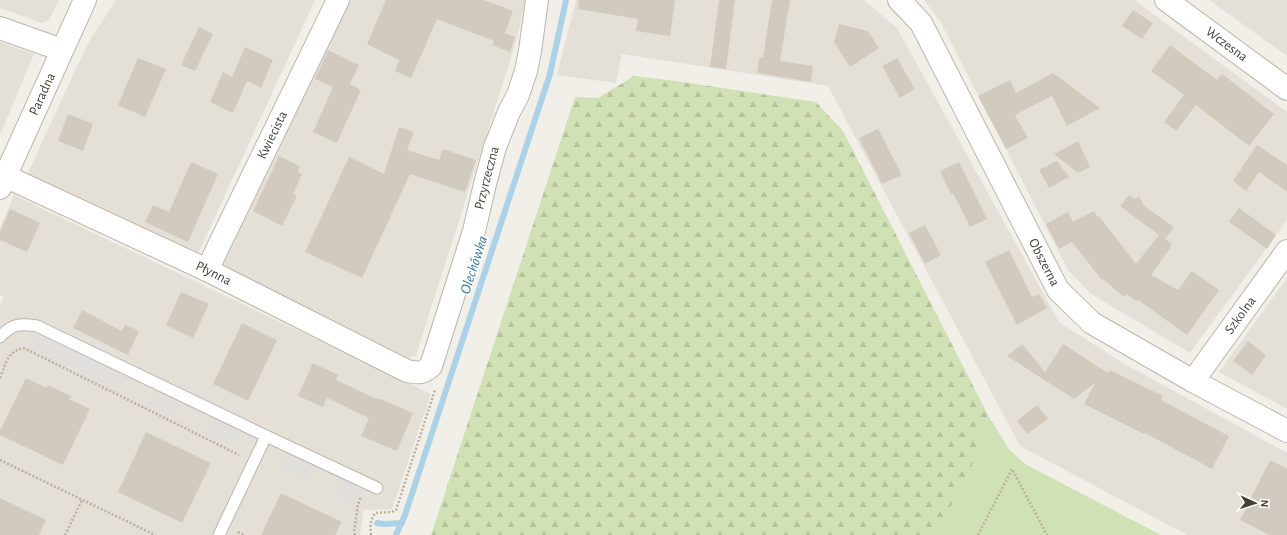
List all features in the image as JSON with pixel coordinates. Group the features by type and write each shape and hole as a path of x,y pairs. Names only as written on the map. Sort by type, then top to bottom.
{"street":[{"name":"Paradna","path":"2,182 85,0"},
{"name":"Kwiecista","path":"207,270 338,0"},
{"name":"Przyrzeczna","path":"420,373 426,371 431,366 479,215 485,184 495,148 509,112 518,95 526,71 537,0"},
{"name":"Obszerna","path":"899,0 921,24 1058,290 1092,323 1193,381 1287,431"},
{"name":"Wczesna","path":"1166,0 1287,88"},
{"path":"0,28 62,50"},
{"name":"Płynna","path":"2,182 207,270 407,371 420,373"},
{"name":"Szkolna","path":"1193,381 1287,251"}],"lane":[{"path":"0,337 7,329 19,324 37,326 377,488"},
{"path":"219,535 266,436"}],"path":[{"path":"0,378 12,353 17,349 24,348 240,456"},
{"path":"371,535 371,519 375,513 392,512 396,510 435,390 420,373"},
{"path":"0,460 155,535"},
{"path":"978,535 1012,469 1047,535"},
{"path":"355,535 354,532 358,504 367,484"},
{"path":"65,535 82,500"},
{"path":"234,530 245,535"}],"shaded area":[{"path":"0,0 59,0 49,20 42,23 0,8"},
{"path":"116,0 315,0 197,256 25,179 88,43"},
{"path":"345,0 525,0 517,39 416,355 409,358 218,267"},
{"path":"576,0 864,0 897,28 1059,322 1123,363 1287,453 1287,535 1187,535 1020,446 828,86 622,54 616,83 557,75"},
{"path":"924,0 1134,0 1287,112 1287,220 1190,353 1091,294 1068,270 940,21"},
{"path":"1209,0 1287,0 1287,56"},
{"path":"0,42 34,54 0,135"},
{"path":"14,195 431,394 392,509 364,509 360,535 0,535 0,306 4,297 0,296 0,228"},
{"path":"1287,278 1287,409 1219,372"},
{"path":"39,318 247,417 233,447 206,434 211,421 180,405 173,418 145,404 151,391 122,377 116,389 26,346"},
{"path":"292,442 368,477 356,503 335,494 342,480 315,468 308,482 280,468"}],"green space":[{"path":"634,76 816,102 843,131 988,415 970,473 935,535 431,535 575,97 598,98"},
{"path":"988,415 1009,449 1025,464 1161,535 935,535 970,473"}],"building":[{"path":"386,0 484,0 513,11 505,33 515,37 510,52 492,45 494,41 437,19 411,78 395,71 399,60 367,44"},
{"path":"579,0 675,0 670,36 636,31 638,19 578,9"},
{"path":"719,0 735,0 726,69 710,67"},
{"path":"772,0 790,0 780,61 813,66 811,82 757,73 759,58 763,58"},
{"path":"1133,10 1153,23 1142,39 1122,26"},
{"path":"839,24 868,31 879,48 850,67 834,42"},
{"path":"199,27 213,34 195,71 181,65"},
{"path":"1170,45 1217,80 1222,74 1274,114 1249,146 1196,105 1176,131 1164,122 1184,95 1151,71"},
{"path":"245,47 273,60 261,88 247,81 233,113 210,102 223,72 232,77"},
{"path":"328,50 359,65 350,84 361,90 337,143 313,132 333,87 315,79"},
{"path":"138,58 166,69 145,117 118,105"},
{"path":"897,58 915,89 900,98 882,66"},
{"path":"1053,73 1100,108 1067,126 1052,96 1015,115 1028,138 1006,149 978,96 1010,80 1016,93"},
{"path":"68,114 93,124 83,151 58,141"},
{"path":"399,127 414,132 407,150 439,160 443,149 476,160 465,192 410,174 362,278 305,252 349,157 384,174"},
{"path":"878,129 902,175 882,184 859,138"},
{"path":"1078,141 1090,167 1078,173 1054,154"},
{"path":"1257,145 1287,165 1287,192 1259,172 1246,191 1233,181"},
{"path":"279,156 300,166 298,172 302,174 293,194 297,196 282,226 253,211"},
{"path":"1057,161 1069,177 1049,188 1039,170"},
{"path":"191,162 218,174 188,242 145,222 153,205 169,212"},
{"path":"959,162 987,219 970,227 940,171"},
{"path":"1129,195 1134,199 1139,196 1144,206 1174,227 1165,239 1172,244 1170,246 1171,247 1151,275 1178,290 1192,271 1219,290 1187,335 1138,300 1136,301 1127,294 1124,297 1103,279 1102,280 1072,242 1059,249 1046,224 1068,212 1073,222 1094,211 1097,217 1099,216 1136,264 1159,235 1120,206"},
{"path":"1239,208 1276,235 1267,249 1229,222"},
{"path":"10,209 40,223 27,252 0,240 0,232"},
{"path":"925,225 941,255 925,264 909,233"},
{"path":"1009,250 1032,297 1039,294 1047,308 1017,325 985,262"},
{"path":"181,292 209,304 193,338 166,325"},
{"path":"82,310 122,331 125,324 139,331 128,355 73,328"},
{"path":"242,323 277,340 248,401 213,384"},
{"path":"1248,341 1266,355 1252,375 1233,361"},
{"path":"1022,344 1045,372 1063,344 1108,373 1110,370 1163,396 1161,400 1229,436 1212,469 1145,433 1144,434 1084,404 1095,383 1074,399 1007,356"},
{"path":"313,363 338,375 336,380 377,399 378,398 413,413 397,451 361,436 369,418 327,398 323,407 298,396"},
{"path":"26,378 46,388 48,385 71,396 69,399 90,409 63,465 0,435 0,431"},
{"path":"1037,405 1048,419 1027,434 1017,421"},
{"path":"146,432 211,463 182,523 118,492"},
{"path":"1270,460 1287,469 1287,535 1270,535 1240,520"},
{"path":"281,493 342,522 335,535 261,535"},
{"path":"0,498 46,520 39,535 0,535"}],"waterway":[{"name":"Olechówka","path":"396,535 405,515 550,74 566,0"},
{"path":"377,523 402,523"}]}
